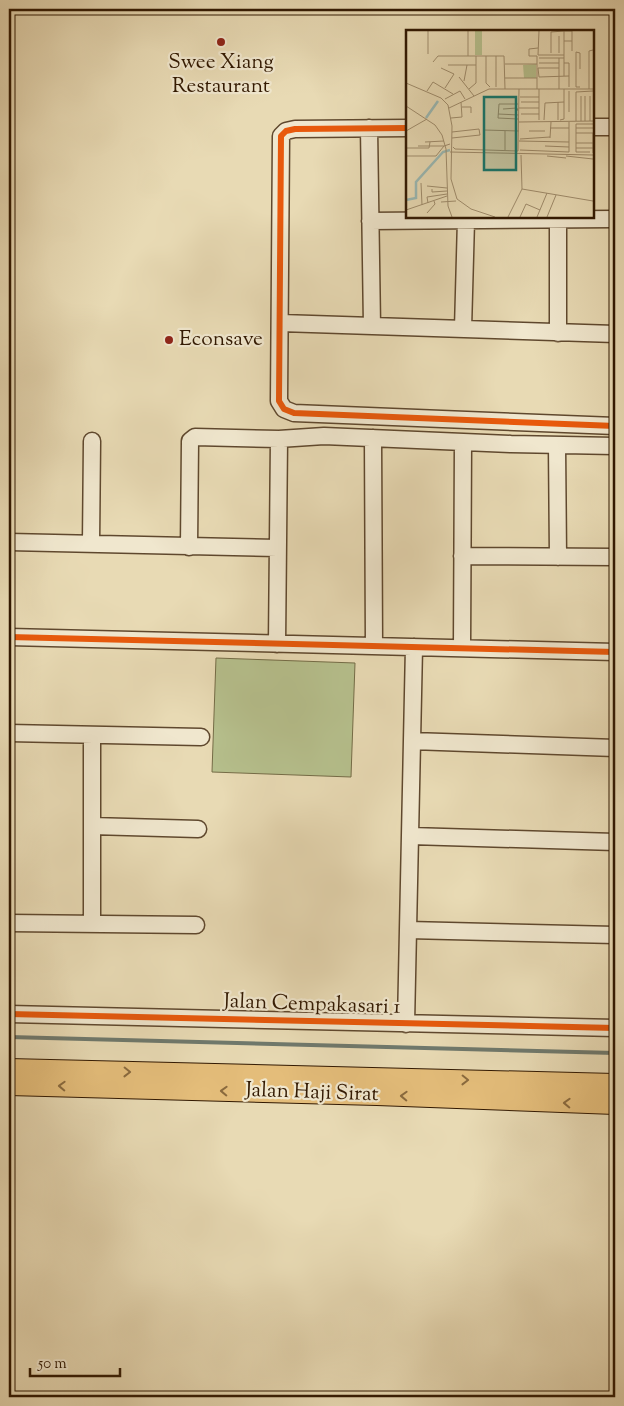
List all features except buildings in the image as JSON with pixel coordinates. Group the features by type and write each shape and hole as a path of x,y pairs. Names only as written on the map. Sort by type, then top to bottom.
{"main road":[{"name":"Jalan Haji Sirat","path":"9,1070 615,1084"},
{"path":"518,1082 615,1078"},
{"name":"Jalan Haji Sirat","path":"9,1085 377,1095 615,1104"}],"street":[{"path":"594,127 615,127"},
{"path":"406,128 295,128 286,131 281,136 279,401 284,409 294,412 615,426"},
{"path":"369,128 372,326"},
{"path":"558,219 558,332"},
{"path":"370,221 615,219"},
{"path":"463,329 466,220"},
{"path":"281,323 615,334"},
{"path":"189,547 190,440 201,436 279,439 324,436 615,446"},
{"path":"373,438 374,646"},
{"path":"277,644 279,439"},
{"path":"91,544 92,441"},
{"path":"462,648 463,442"},
{"path":"557,445 558,557"},
{"path":"9,542 277,548"},
{"path":"462,556 615,557"},
{"path":"9,637 615,652"},
{"path":"406,1024 414,647"},
{"path":"9,733 201,737"},
{"path":"92,735 92,924"},
{"path":"412,741 615,748"},
{"path":"92,826 198,829"},
{"path":"410,836 615,842"},
{"path":"9,923 196,925"},
{"path":"408,930 615,935"},
{"name":"Jalan Cempakasari 1","path":"9,1014 615,1028"}],"green space":[{"path":"216,658 355,663 351,777 212,772"}],"waterway":[{"path":"9,1037 615,1053"}],"cycle path":[{"path":"406,128 295,129 286,131 281,136 279,401 284,409 294,413 615,426"},
{"path":"9,637 615,652"},
{"path":"9,1014 615,1028"}],"place":[{"name":"Swee Xiang Restaurant","path":"221,42"},
{"name":"Econsave","path":"169,340"}]}
